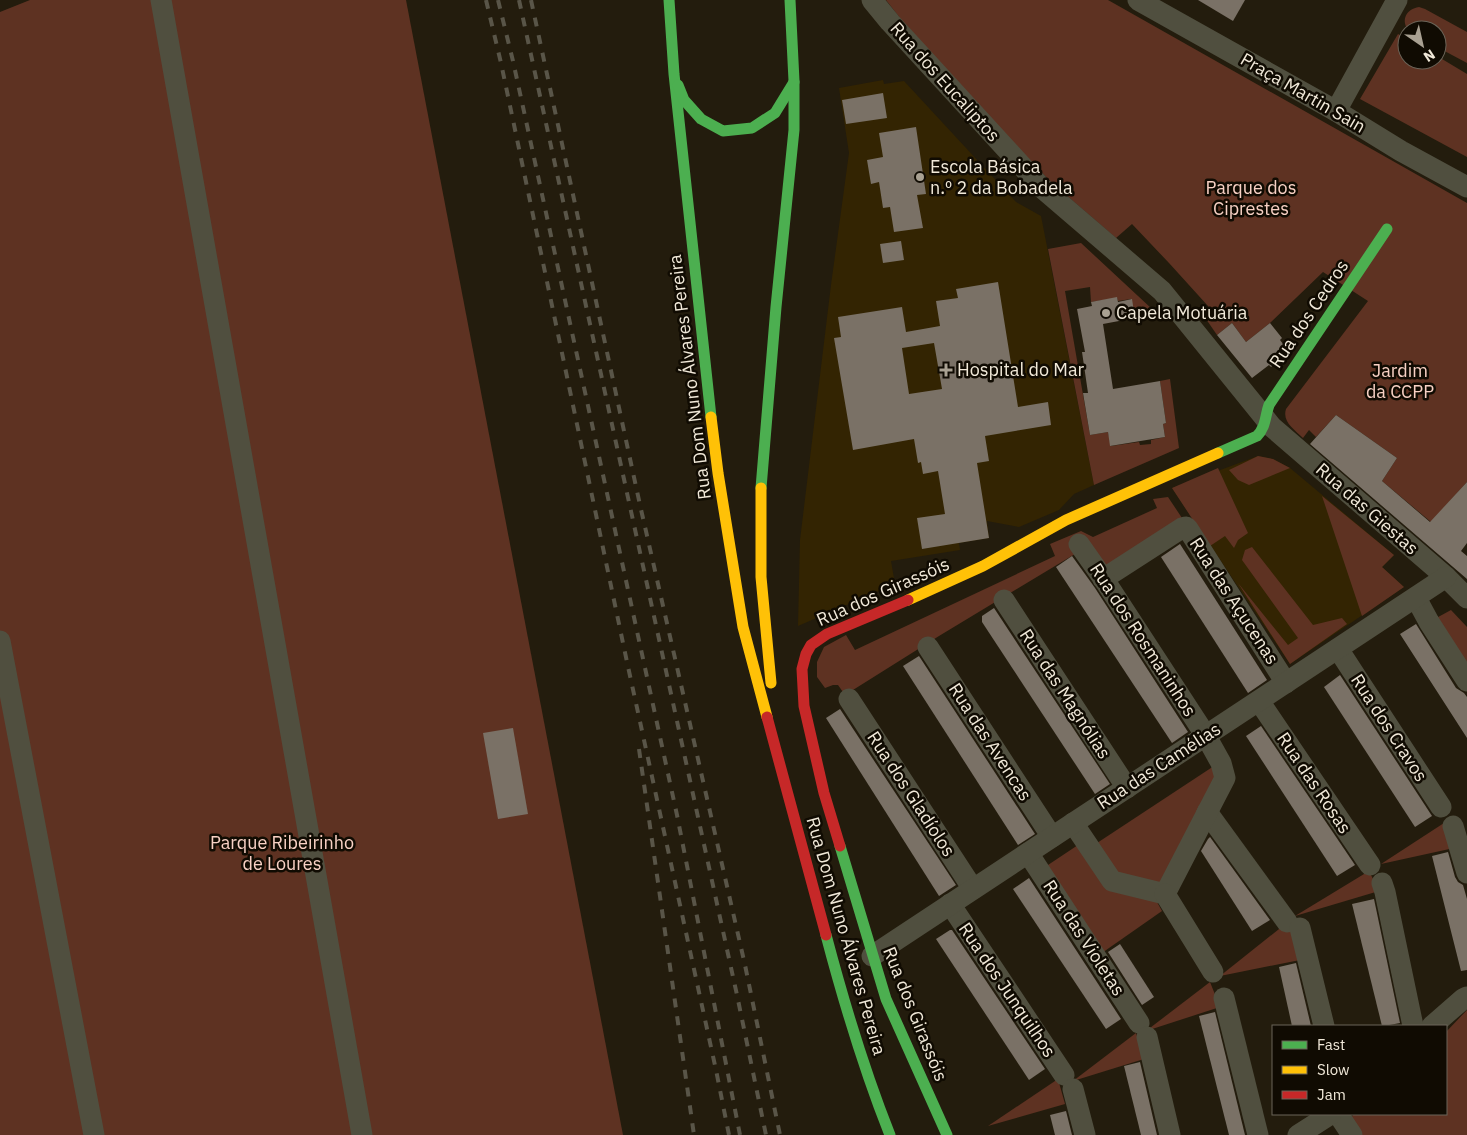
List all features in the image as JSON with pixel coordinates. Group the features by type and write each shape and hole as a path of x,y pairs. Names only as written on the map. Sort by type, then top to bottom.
{"main road":[{"name":"Rua Dom Nuno Álvares Pereira","path":"669,0 674,74 698,303 718,472 743,627 841,993 890,1135"},
{"name":"Rua Dom Nuno Álvares Pereira","path":"775,744 761,577 760,496 776,307 794,130 794,81 790,0"},
{"path":"674,74 684,100 701,119 723,131 752,128 775,113 794,81"},
{"name":"Rua dos Cedros","path":"1267,421 1266,411 1269,405 1387,229"},
{"name":"Rua dos Girassóis","path":"947,1135 886,999 872,956 824,793 803,697 803,661 811,646 827,634 900,604 983,566 1066,520 1257,436 1262,433 1267,421"}],"street":[{"path":"162,0 362,1135"},
{"name":"Rua dos Eucaliptos","path":"872,0 1042,188 1162,291 1267,421"},
{"name":"Praça Martin Sain","path":"1138,0 1467,187"},
{"path":"1336,111 1397,0"},
{"name":"Rua das Giestas","path":"1267,421 1446,577 1467,598"},
{"name":"Rua das Açucenas","path":"1103,579 1186,527 1286,683"},
{"name":"Rua dos Rosmaninhos","path":"1079,544 1206,736 1221,763 1225,778 1208,812"},
{"name":"Rua das Camélias","path":"872,956 1446,577"},
{"path":"1416,598 1467,681"},
{"name":"Rua das Magnólias","path":"1004,600 1127,788"},
{"path":"0,641 94,1135"},
{"name":"Rua das Avencas","path":"928,647 1052,837"},
{"name":"Rua dos Cravos","path":"1338,649 1441,807"},
{"name":"Rua dos Gladíolos","path":"849,699 973,889"},
{"name":"Rua das Rosas","path":"1259,701 1370,865"},
{"path":"1165,894 1208,812 1293,925 1324,1025"},
{"path":"1073,823 1112,881 1165,894 1213,972"},
{"path":"1452,826 1467,873"},
{"name":"Rua das Violetas","path":"1028,853 1143,1030 1170,1135"},
{"path":"1382,883 1413,1025"},
{"name":"Rua dos Junquilhos","path":"950,904 1069,1082 1085,1135"},
{"path":"1433,1025 1467,996"},
{"path":"1224,998 1258,1135"},
{"path":"1298,1135 1329,1115"},
{"path":"1339,1115 1352,1135"}],"shaded area":[{"name":"Hospital do Mar","path":"883,80 884,84 904,81 1016,202 1041,216 1094,485 1074,494 1059,510 1019,527 987,521 989,538 959,543 960,550 891,561 895,584 798,626 800,540 849,153 839,88"},
{"path":"1258,456 1273,459 1290,468 1394,555 1382,567 1404,587 1290,664 1172,488"}],"green space":[{"name":"Parque Ribeirinho de Loures","path":"30,0 406,0 623,1135 0,1135 0,12"},
{"name":"Parque dos Ciprestes","path":"886,0 1108,0 1467,203 1467,482 1431,522 1382,481 1397,458 1336,415 1316,437 1309,430 1303,438 1287,422 1286,409 1368,301 1323,272 1270,323 1246,342 1232,323 1217,335 1206,319 1208,306 1132,224 1116,238 1051,182 996,126"},
{"path":"1415,8 1425,9 1445,20 1405,20 1406,15"},
{"path":"1447,21 1467,32 1467,63 1447,52"},
{"path":"1397,36 1397,70 1447,70 1447,62 1467,74 1467,157 1360,99"},
{"path":"1081,243 1152,309 1153,313 1151,316 1135,318 1131,299 1118,301 1117,298 1091,302 1090,287 1065,291 1090,435 1108,432 1111,446 1139,442 1140,445 1151,444 1151,440 1165,437 1163,424 1166,423 1160,381 1170,379 1179,448 1094,485 1048,249"},
{"path":"1258,456 1273,459 1290,468 1249,485 1238,480 1229,470"},
{"path":"1218,468 1248,533 1238,540 1234,548 1225,536 1210,546 1172,488"},
{"path":"1322,496 1394,555 1382,567 1404,587 1362,616"},
{"path":"1168,497 1182,518 1096,573 1075,554 845,695 838,685 825,688 817,677 817,662 824,647 846,635 855,650 1055,556 1050,544 1081,531 1093,537 1157,508 1153,499"},
{"path":"1252,547 1313,625 1342,618 1347,624 1290,664 1238,583 1288,645 1298,638 1242,560 1245,550"},
{"path":"1451,610 1467,627 1467,682 1429,622"},
{"path":"1217,764 1221,777 1163,890 1115,878 1094,845"},
{"path":"1444,823 1454,848 1381,864"},
{"path":"1078,845 1157,902 1162,911 1099,955 1045,867"},
{"path":"1369,871 1379,891 1295,916"},
{"path":"1294,917 1300,960 1220,976"},
{"path":"1210,982 1220,1007 1146,1031"},
{"path":"1467,1010 1467,1135 1360,1135 1350,1119 1353,1115 1447,1115 1447,1031"},
{"path":"1136,1033 1144,1059 1073,1081"},
{"path":"1058,1079 1065,1104 988,1126"}],"building":[{"path":"1198,0 1245,0 1233,21"},
{"path":"883,93 887,118 846,124 842,100"},
{"path":"916,127 926,194 917,195 923,228 894,232 890,207 883,208 879,182 871,184 867,160 883,157 879,133"},
{"path":"901,241 904,260 883,263 880,244"},
{"path":"998,282 1018,407 1048,402 1051,425 985,436 989,461 977,463 989,538 922,549 917,518 945,514 938,471 923,474 921,462 918,463 914,439 853,450 834,338 841,337 838,317 902,307 906,332 940,326 936,301 958,298 956,289","holes":["934,343 942,389 909,394 902,348"]},
{"path":"1117,297 1118,302 1132,299 1135,318 1103,324 1113,389 1160,381 1166,423 1163,424 1165,437 1110,446 1108,432 1090,435 1083,393 1088,393 1082,352 1085,352 1077,309 1092,306 1091,302"},
{"path":"1232,323 1246,342 1270,323 1282,338 1280,340 1287,349 1281,359 1271,367 1269,365 1252,378 1217,335"},
{"path":"1336,415 1397,458 1382,481 1430,522 1467,482 1467,543 1461,551 1467,556 1467,579 1310,444"},
{"path":"1180,544 1267,680 1248,693 1161,557"},
{"path":"1072,556 1095,588 1188,732 1172,743 1056,567"},
{"path":"994,608 1110,784 1095,794 982,622 982,616"},
{"path":"1416,624 1456,688 1467,697 1467,738 1400,634"},
{"path":"919,656 1035,834 1018,845 903,666"},
{"path":"1340,675 1432,816 1415,827 1324,687"},
{"path":"840,709 956,885 939,896 826,718"},
{"path":"1261,726 1355,865 1337,876 1246,736"},
{"path":"513,728 528,814 498,819 483,733"},
{"path":"1210,837 1270,920 1252,931 1201,851"},
{"path":"1448,852 1455,877 1463,885 1467,899 1467,970 1461,971 1432,856"},
{"path":"1029,878 1121,1019 1106,1029 1013,889"},
{"path":"1374,899 1400,1023 1382,1025 1352,904"},
{"path":"952,930 1045,1069 1029,1080 936,939"},
{"path":"1120,944 1154,997 1142,1005 1108,952"},
{"path":"1296,963 1311,1025 1292,1025 1279,967"},
{"path":"1215,1012 1245,1135 1229,1135 1199,1016"},
{"path":"1140,1062 1157,1135 1141,1135 1124,1066"},
{"path":"1066,1111 1072,1135 1055,1135 1050,1115"}],"railway":[{"path":"486,0 729,1135"},
{"path":"498,0 513,61 677,815 740,1135"},
{"path":"519,0 766,1135"},
{"path":"531,0 640,505 745,965 780,1135"},
{"path":"639,749 694,1135"}],"traffic: fast":[{"path":"669,0 674,74 711,417"},
{"path":"761,488 776,307 794,130 794,81 790,0"},
{"path":"678,85 684,100 701,119 723,131 752,128 775,113 794,82"},
{"path":"1218,453 1260,433 1269,405 1387,229"},
{"path":"840,846 886,999 947,1135"},
{"path":"826,935 855,1036 890,1135"}],"traffic: slow":[{"path":"711,417 718,473 743,627 767,717"},
{"path":"908,600 983,566 1066,520 1218,453"},
{"path":"761,488 761,577 771,683"}],"traffic: jam":[{"path":"840,846 824,793 804,706 802,669 806,654 811,645 827,634 908,600"},
{"path":"767,717 826,935"}],"place":[{"name":"Escola Básica n.º 2 da Bobadela","path":"920,177"},
{"name":"Capela Motuária","path":"1106,313"},
{"name":"Hospital do Mar","path":"946,370"}],"park label":[{"name":"Jardim da CCPP","path":"1400,381"}]}
